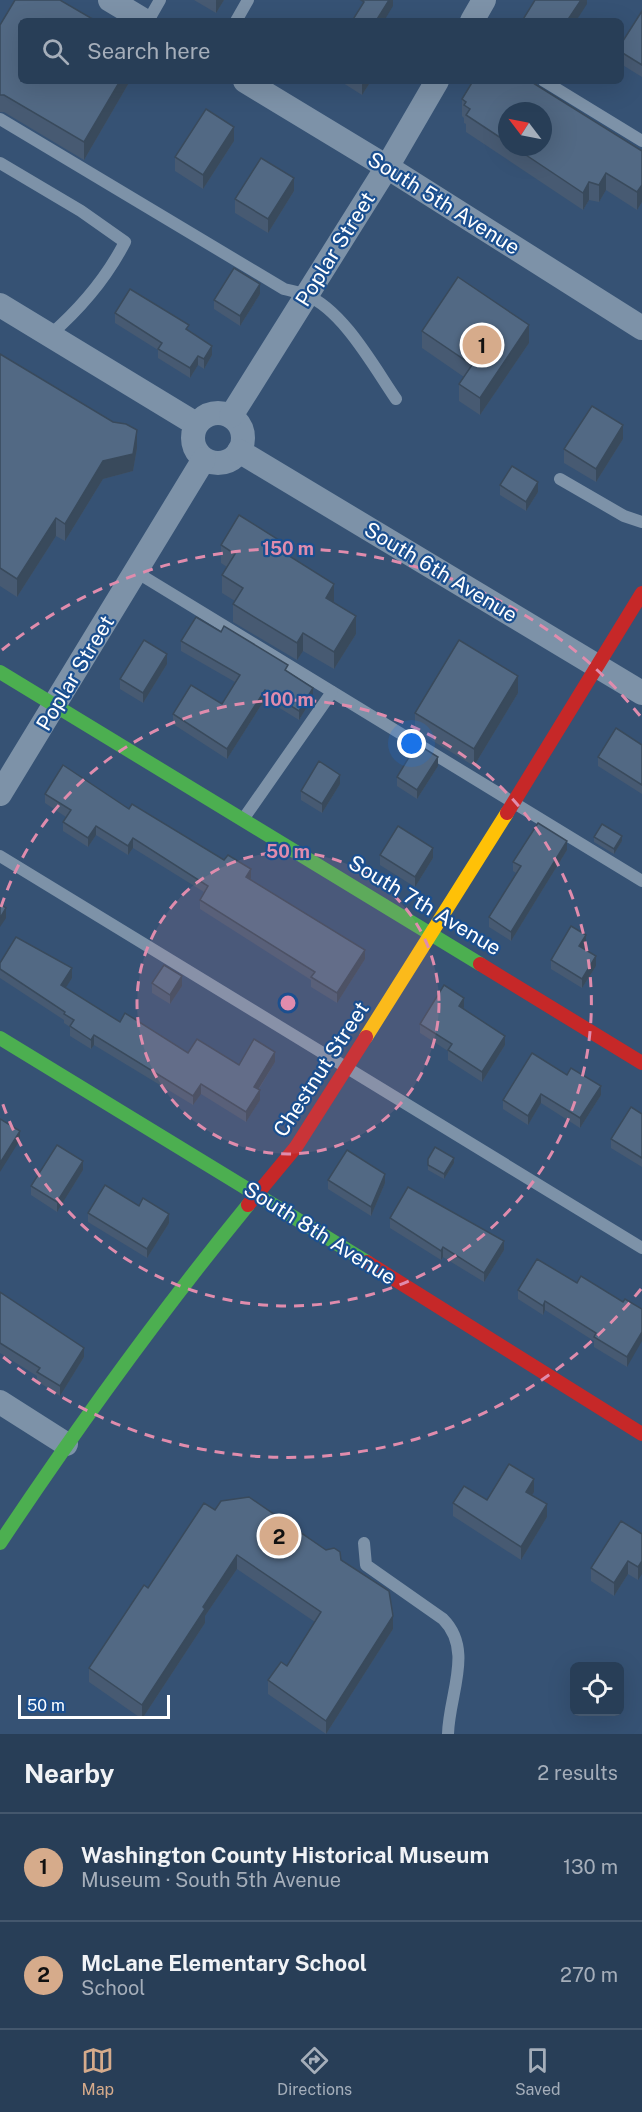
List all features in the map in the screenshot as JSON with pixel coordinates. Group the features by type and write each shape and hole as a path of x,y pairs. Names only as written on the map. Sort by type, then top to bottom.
{"street":[{"path":"474,18 484,0"},
{"path":"119,2 142,18"},
{"name":"South 5th Avenue","path":"250,84 387,167 642,328"},
{"name":"Poplar Street","path":"231,416 387,167 435,84"},
{"path":"0,305 196,424"},
{"path":"212,413 231,416 242,432 239,451 224,462 204,459 193,444 196,424 212,413"},
{"name":"South 6th Avenue","path":"239,451 642,693"},
{"name":"Poplar Street","path":"0,794 204,459"},
{"name":"Chestnut Street","path":"0,1543 66,1444 181,1287 296,1147 433,934 642,593"},
{"name":"South 7th Avenue","path":"0,672 642,1063"},
{"name":"South 8th Avenue","path":"0,1038 257,1193 641,1434"},
{"path":"0,1402 66,1444"}],"lane":[{"path":"148,18 160,0"},
{"path":"238,18 248,0"},
{"path":"549,84 642,141"},
{"path":"0,119 284,290 307,295 340,320 396,399"},
{"path":"0,163 81,211 125,242 114,265 81,308 50,335"},
{"path":"560,479 624,516 642,522"},
{"path":"136,572 642,881"},
{"path":"243,819 332,692"},
{"path":"0,856 642,1248"},
{"path":"364,1543 366,1565 443,1619 454,1630 460,1645 448,1734"}],"building":[{"path":"15,0 60,0 91,18 18,18 18,84 118,84 84,142 4,95 0,95 0,25"},
{"path":"361,0 389,0 378,18 354,18 364,2"},
{"path":"535,0 581,0 569,18 524,18"},
{"path":"642,11 642,65 624,54 624,39"},
{"path":"471,84 535,84 642,151 642,185 637,192 606,173 599,185 589,182 583,193 528,156 552,156 552,102 498,102 498,136 466,115 470,109 464,105 466,102 462,99"},
{"path":"206,109 234,127 203,175 175,157"},
{"path":"261,158 294,178 268,219 235,199"},
{"path":"234,268 260,284 240,316 214,300"},
{"path":"458,277 529,325 480,398 459,384 472,365 422,331"},
{"path":"130,289 189,325 186,329 212,346 204,359 198,356 190,368 158,349 162,343 115,313"},
{"path":"0,354 113,422 126,424 137,430 133,454 103,461 65,524 56,518 17,579 0,568"},
{"path":"592,406 623,425 596,469 564,449"},
{"path":"512,466 538,482 526,502 500,485"},
{"path":"239,515 290,547 286,554 334,584 326,598 356,616 334,652 303,633 297,643 233,604 243,588 222,575 235,554 221,545"},
{"path":"196,617 221,632 224,626 288,665 285,670 313,688 299,711 265,690 227,749 173,714 191,685 222,704 240,675 181,641"},
{"path":"144,640 167,654 143,693 120,679"},
{"path":"459,640 518,676 474,749 415,713"},
{"path":"616,728 642,745 642,785 598,757"},
{"path":"417,744 438,757 417,790 397,777"},
{"path":"319,761 340,775 322,804 301,791"},
{"path":"63,765 129,809 132,804 224,860 228,855 251,869 246,877 365,950 337,993 311,977 315,972 200,900 208,886 133,838 128,846 96,826 88,838 63,822 71,810 45,794"},
{"path":"538,823 567,841 511,932 489,917 521,866 513,862"},
{"path":"602,824 622,836 614,849 594,837"},
{"path":"398,826 433,848 415,877 380,855"},
{"path":"0,904 6,908 0,918"},
{"path":"571,926 586,935 579,946 596,956 582,979 551,960"},
{"path":"16,937 72,968 61,985 120,1022 125,1013 188,1053 197,1039 239,1065 254,1039 275,1052 254,1087 260,1090 246,1112 201,1084 193,1096 94,1035 91,1040 70,1026 74,1020 64,1014 65,1012 0,969 0,963"},
{"path":"164,965 182,976 170,995 152,983"},
{"path":"444,985 464,998 459,1006 505,1036 482,1072 448,1050 452,1044 420,1024"},
{"path":"532,1053 567,1075 571,1068 601,1086 580,1118 541,1094 528,1116 503,1100"},
{"path":"631,1107 642,1114 642,1158 611,1139"},
{"path":"0,1119 20,1131 0,1163"},
{"path":"57,1145 83,1161 57,1202 31,1186"},
{"path":"435,1147 454,1158 444,1174 428,1165 428,1159"},
{"path":"347,1150 385,1174 371,1207 328,1180"},
{"path":"105,1185 139,1206 143,1198 169,1214 147,1249 88,1213"},
{"path":"408,1187 504,1241 484,1273 443,1247 441,1251 390,1218"},
{"path":"537,1259 577,1283 581,1276 623,1302 625,1299 642,1309 642,1332 627,1357 594,1337 596,1333 545,1301 543,1306 518,1290"},
{"path":"0,1292 84,1348 60,1386 37,1372 40,1368 0,1343"},
{"path":"509,1464 534,1479 526,1492 547,1504 521,1547 453,1503 464,1486 487,1500"},
{"path":"249,1497 326,1550 334,1548 340,1552 341,1560 389,1591 393,1616 326,1721 268,1680 281,1662 287,1666 321,1612 237,1555 203,1607 205,1609 142,1705 89,1668 144,1585 148,1588 204,1503 215,1510 221,1501"},
{"path":"621,1521 642,1534 642,1561 638,1567 628,1561 614,1583 591,1568"}],"traffic: fast":[{"path":"0,672 480,964"},
{"path":"0,1038 367,1262"},
{"path":"0,1543 120,1371 248,1205"}],"traffic: slow":[{"path":"366,1037 507,813"}],"traffic: jam":[{"path":"507,813 642,593"},
{"path":"480,964 642,1063"},
{"path":"248,1205 296,1147 366,1037"},
{"path":"367,1262 642,1434"}],"place":[{"name":"Washington County Historical Museum","path":"482,345"},
{"name":"McLane Elementary School","path":"279,1536"}]}
